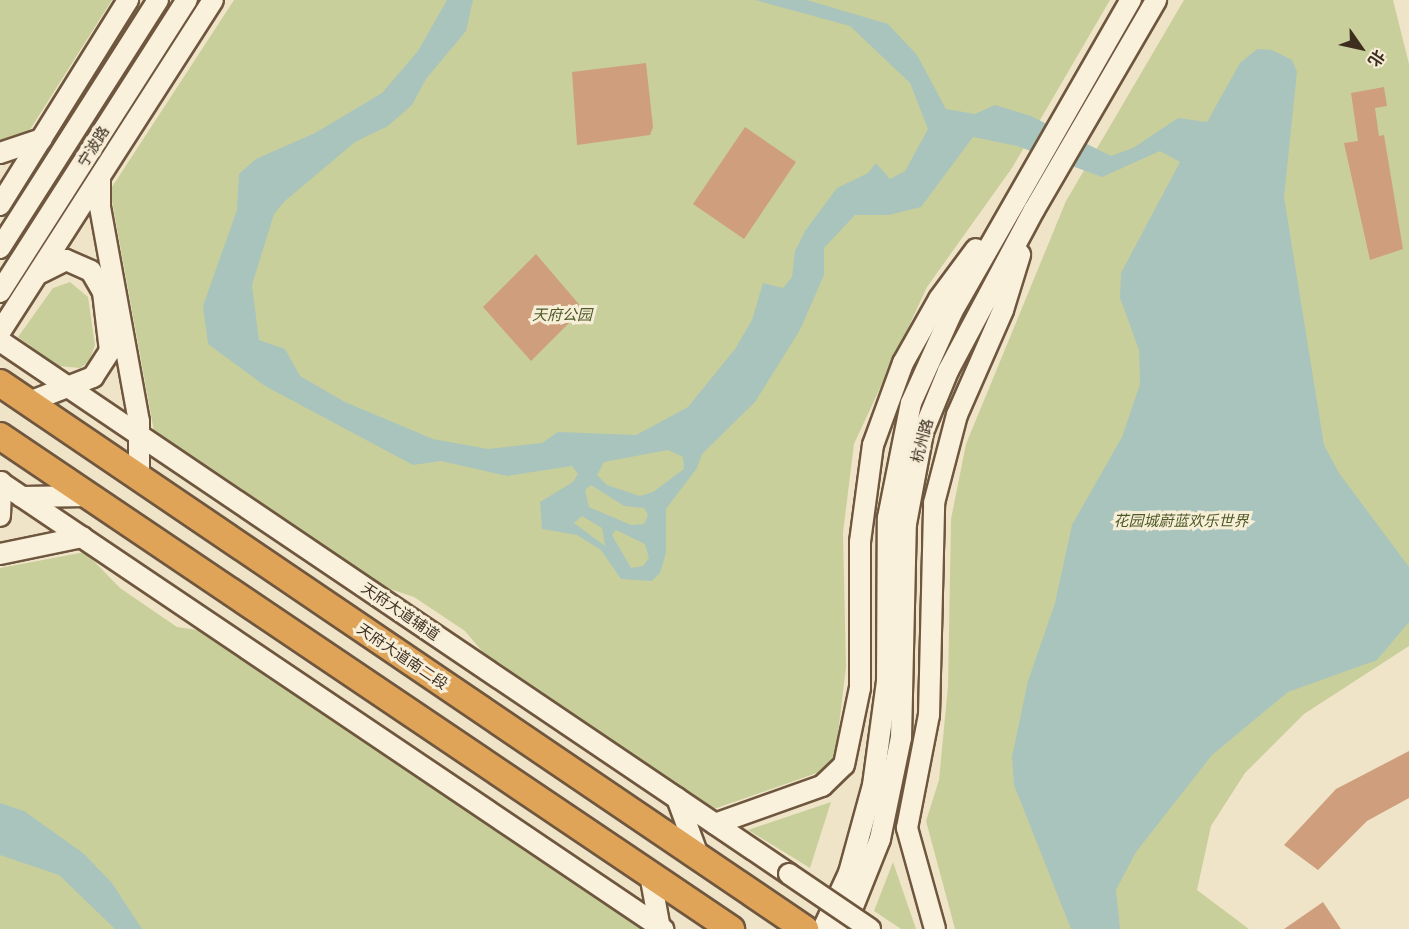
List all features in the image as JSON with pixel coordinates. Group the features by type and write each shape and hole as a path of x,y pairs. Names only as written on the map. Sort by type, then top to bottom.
{"highway":[{"name":"天府大道南二段","path":"0,383 700,861 805,929"},
{"path":"0,436 730,929"}],"main road":[{"path":"0,205 128,0"},
{"name":"宁波路","path":"0,248 158,0"},
{"name":"宁波路","path":"0,292 187,0"},
{"path":"0,332 213,0"},
{"name":"杭州路","path":"823,929 862,831 880,744 887,682 888,518 904,429 927,363 1055,127 1131,0"},
{"name":"杭州路","path":"844,929 880,839 901,738 906,524 923,432 948,371 1034,210 1156,0"},
{"path":"0,153 42,139"},
{"path":"100,176 100,207 141,437 140,478"},
{"path":"715,824 822,786 844,765 860,688 864,493 886,404 939,299 1013,202"},
{"path":"935,929 907,828 929,715 934,503 957,415 1003,310 1034,210"},
{"path":"29,402 93,377 107,361 111,340 103,292 91,271 66,260 39,274"},
{"name":"天府大道辅道","path":"6,346 870,929"},
{"path":"1,482 661,928"},
{"path":"0,516 1,482"},
{"path":"22,497 89,496"},
{"path":"0,554 82,537"},
{"path":"677,798 700,861"},
{"path":"650,874 661,928"}],"green space":[{"path":"0,0 112,0 26,136 0,141"},
{"name":"天府公园","path":"234,0 1110,0 1012,168 927,287 854,444 843,533 846,667 834,767 711,810 492,663 465,631 414,597 375,584 155,437 110,190"},
{"name":"花园城蔚蓝欢乐世界","path":"1184,0 1393,0 1409,64 1409,646 1304,714 1245,773 1211,826 1197,890 1249,929 955,929 926,821 939,780 948,686 951,519 966,444 1066,201"},
{"path":"70,282 88,297 95,345 89,362 80,368 58,366 18,337 53,288"},
{"path":"85,552 120,588 177,627 204,631 647,929 0,929 0,568"},
{"path":"831,802 810,868 748,830"},
{"path":"893,862 916,929 901,929 874,911"}],"water":[{"path":"447,0 473,0 466,31 426,79 412,105 388,126 355,142 285,201 274,214 252,285 259,340 285,349 300,376 345,402 433,439 488,449 542,443 558,432 636,435 688,407 735,349 752,320 763,283 783,288 792,277 795,251 805,231 837,188 868,173 876,163 890,179 905,171 928,129 910,83 850,26 755,0 807,0 888,24 917,55 946,109 975,114 995,105 1031,116 1111,156 1133,148 1178,118 1207,122 1240,63 1257,49 1272,50 1292,60 1297,72 1284,197 1324,445 1339,473 1409,567 1409,622 1377,660 1288,692 1212,755 1136,852 1116,890 1120,929 1071,929 1014,785 1012,757 1028,681 1055,603 1072,525 1122,437 1140,384 1139,350 1120,298 1121,273 1180,162 1160,151 1102,177 1017,146 973,137 921,207 889,215 855,215 824,248 824,275 800,330 755,402 702,454 697,468 666,509 666,553 660,573 652,581 621,579 601,550 577,535 542,529 540,502 573,482 578,474 572,466 507,476 441,461 413,465 265,386 208,344 203,306 237,210 239,174 256,159 315,133 382,93 418,51","holes":["668,450 683,457 684,469 653,492 640,496 607,485 597,475 604,462","591,485 624,506 644,508 648,515 644,524 631,525 589,507 585,490","582,516 602,528 605,546 574,523","616,530 645,544 649,558 643,566 631,568 612,535"]},
{"path":"0,803 24,811 83,853 112,883 142,929 115,929 59,875 0,855"}],"building":[{"path":"646,63 653,127 650,135 577,145 572,72"},
{"path":"1384,87 1387,106 1375,108 1379,136 1384,135 1403,249 1370,260 1344,143 1358,141 1351,93"},
{"path":"745,127 796,162 744,239 693,204"},
{"path":"536,254 583,309 531,361 483,307"},
{"path":"1409,751 1409,798 1367,821 1318,870 1284,845 1336,789"},
{"path":"1323,902 1341,929 1284,929"}]}
